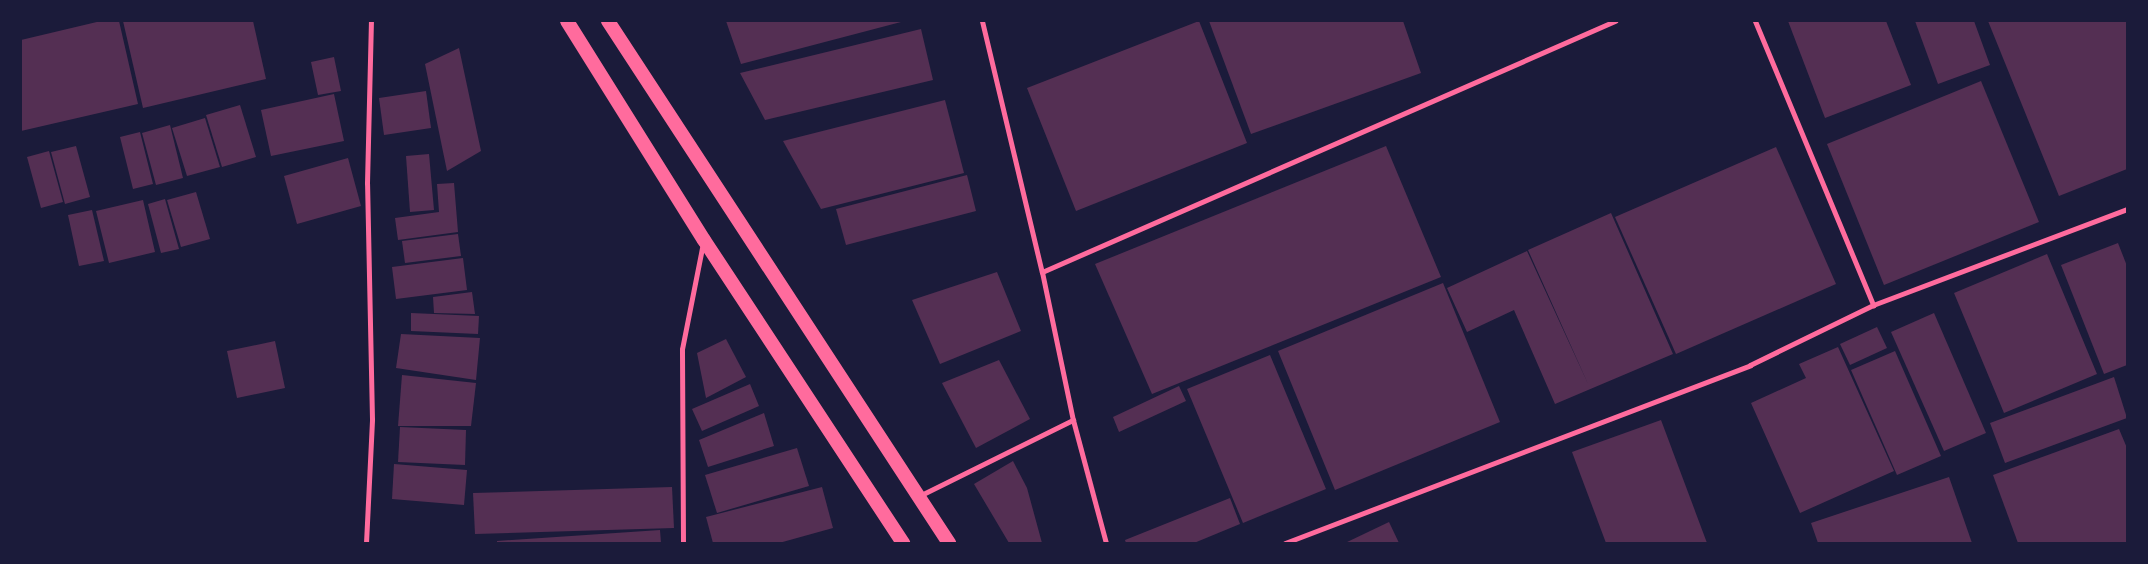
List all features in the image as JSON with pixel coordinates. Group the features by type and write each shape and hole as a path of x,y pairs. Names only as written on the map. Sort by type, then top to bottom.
{"highway":[{"path":"567,21 704,240 903,543"},
{"path":"608,21 949,543"}],"street":[{"path":"366,543 372,419 367,183 371,21"},
{"path":"982,21 1042,272 1073,420 1106,543"},
{"path":"1042,272 1615,21"},
{"path":"1756,21 1872,304"},
{"path":"1285,543 1750,365 1872,304 2127,209"},
{"path":"683,543 682,349 704,240"},
{"path":"919,496 1073,420"}],"building":[{"path":"101,21 119,21 138,104 21,131 21,40"},
{"path":"123,21 253,21 266,79 143,108"},
{"path":"726,21 901,21 901,22 741,64"},
{"path":"1199,21 1247,143 1076,211 1027,88"},
{"path":"1209,21 1403,21 1421,73 1251,134"},
{"path":"1788,21 1886,21 1911,85 1825,118"},
{"path":"1915,21 1974,21 1990,65 1938,84"},
{"path":"1988,21 2127,21 2127,169 2059,196"},
{"path":"921,29 933,80 765,120 740,73"},
{"path":"459,48 481,151 447,171 425,64"},
{"path":"334,57 341,91 318,95 311,62"},
{"path":"1981,81 2039,222 1884,285 1827,144"},
{"path":"426,91 431,128 384,135 379,98"},
{"path":"334,94 344,141 271,156 261,110"},
{"path":"945,100 964,173 821,209 783,141"},
{"path":"240,105 256,157 222,167 206,115"},
{"path":"205,118 220,167 187,176 172,128"},
{"path":"170,125 183,178 156,185 142,133"},
{"path":"140,132 153,184 133,189 120,137"},
{"path":"76,146 90,197 65,204 51,152"},
{"path":"1386,146 1441,277 1152,394 1095,264"},
{"path":"1776,147 1836,284 1676,354 1615,217"},
{"path":"49,151 63,202 41,208 27,157"},
{"path":"429,154 434,210 410,212 406,156"},
{"path":"348,158 361,206 297,224 284,176"},
{"path":"967,175 976,211 846,245 836,209"},
{"path":"454,183 458,232 398,240 395,218 439,212 437,184"},
{"path":"196,192 210,239 181,247 167,200"},
{"path":"165,199 179,249 161,253 148,204"},
{"path":"143,200 155,252 109,263 96,211"},
{"path":"92,210 104,261 79,266 68,215"},
{"path":"1611,213 1673,354 1555,404 1514,310 1467,332 1447,288 1527,251 1589,386 1528,250"},
{"path":"458,234 461,256 405,263 402,241"},
{"path":"2118,243 2127,266 2127,365 2104,374 2061,265"},
{"path":"2047,254 2097,374 2004,413 1954,293"},
{"path":"463,258 467,290 396,299 392,267"},
{"path":"997,272 1021,331 940,364 912,300"},
{"path":"1443,283 1500,422 1335,490 1278,351"},
{"path":"472,292 475,314 434,313 433,297"},
{"path":"411,313 479,316 478,334 411,331"},
{"path":"1934,313 1986,433 1944,451 1891,332"},
{"path":"1877,327 1887,348 1850,365 1840,344"},
{"path":"401,334 480,338 476,380 396,368"},
{"path":"726,339 746,377 706,398 697,353"},
{"path":"275,341 285,388 237,398 227,351"},
{"path":"1838,347 1894,471 1800,513 1751,403 1806,378 1799,364"},
{"path":"1895,351 1941,456 1897,475 1851,370"},
{"path":"1270,355 1326,489 1243,523 1187,389"},
{"path":"999,360 1030,419 976,448 942,383"},
{"path":"402,375 476,383 471,426 398,426"},
{"path":"2114,377 2127,418 2005,463 1990,423"},
{"path":"750,384 759,406 702,431 692,409"},
{"path":"1179,386 1186,401 1119,432 1113,417"},
{"path":"764,413 774,446 708,467 699,440"},
{"path":"1661,420 1707,543 1606,543 1572,452"},
{"path":"400,427 466,430 465,465 398,462"},
{"path":"2119,429 2127,448 2127,543 2018,543 1993,475"},
{"path":"797,448 809,486 717,513 705,475"},
{"path":"1013,461 1027,488 1042,543 1009,543 974,484"},
{"path":"394,464 467,470 464,505 392,499"},
{"path":"1949,477 1972,543 1818,543 1811,523"},
{"path":"672,487 674,528 475,534 473,493"},
{"path":"822,487 833,528 779,543 713,543 706,517"},
{"path":"1230,498 1240,524 1194,543 1126,543 1125,540"},
{"path":"1389,522 1399,543 1345,543"},
{"path":"660,530 661,543 497,543 497,541"}]}
